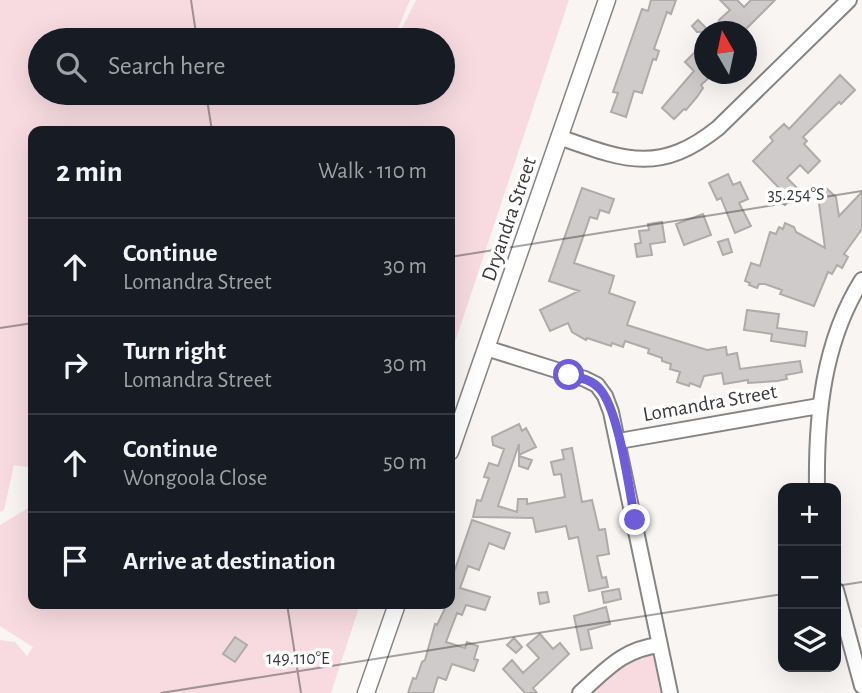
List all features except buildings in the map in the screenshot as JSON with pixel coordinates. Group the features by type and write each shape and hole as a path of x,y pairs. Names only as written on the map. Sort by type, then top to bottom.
{"street":[{"name":"Dryandra Street","path":"455,437 607,0"},
{"path":"559,137 614,156 657,159 678,154 699,143 718,128 849,0"},
{"path":"817,483 819,406 826,369 849,300 862,280"},
{"name":"Lomandra Street","path":"485,348 597,385 605,396 619,441 819,406"},
{"path":"619,441 670,693"},
{"path":"841,608 862,686"},
{"path":"366,693 395,609"},
{"path":"580,693 621,657 633,650 660,645"}],"shaded area":[{"path":"0,0 410,0 398,28 28,28 28,105 455,105 455,28 402,28 416,0 569,0 455,342 455,126 28,126 28,467 14,465 4,510 0,512"},
{"path":"28,508 28,609 358,609 331,693 0,693 0,640 15,642 27,656 33,647 0,626 0,525"},
{"path":"660,645 670,693 580,693 621,657"}],"route":[{"path":"569,375 597,385 605,396 619,441 635,520"}]}
